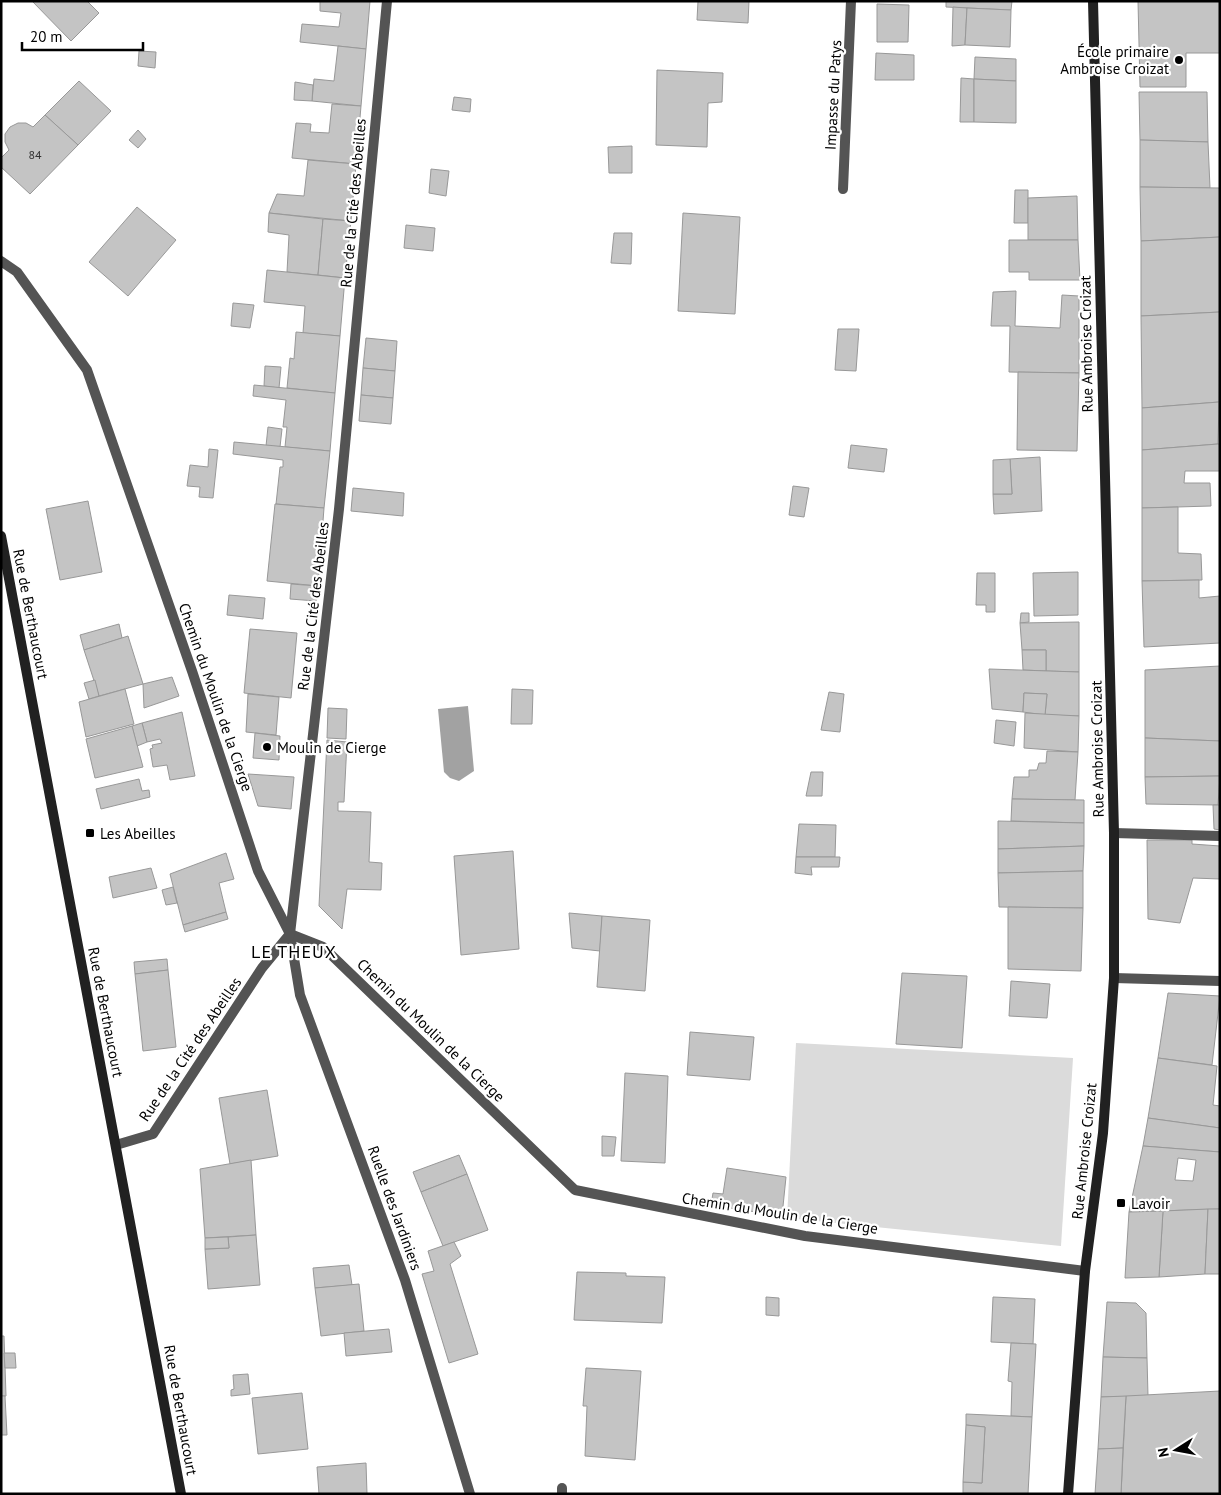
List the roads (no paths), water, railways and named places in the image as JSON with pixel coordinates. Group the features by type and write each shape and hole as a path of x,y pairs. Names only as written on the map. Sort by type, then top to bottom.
{"main road":[{"name":"Rue Ambroise Croizat","path":"1068,1494 1085,1270 1103,1133 1114,978 1114,833 1093,1"},
{"name":"Rue de Berthaucourt","path":"1,536 180,1494"}],"street":[{"name":"Rue de la Cité des Abeilles","path":"116,1145 153,1134 262,968 290,934 339,509 387,1"},
{"name":"Impasse du Patys","path":"843,189 851,1"},
{"name":"Chemin du Moulin de la Cierge","path":"1,261 17,272 87,370 192,671 258,872 290,934 323,947 575,1190 805,1236 1085,1270"},
{"path":"1114,833 1220,836"},
{"name":"Ruelle des Jardiniers","path":"290,934 300,995 405,1280 470,1494"},
{"path":"1114,978 1220,981"}],"place":[{"name":"École primaire Ambroise Croizat","path":"1179,60"},
{"name":"Moulin de Cierge","path":"267,747"},
{"name":"Les Abeilles","path":"90,833"},
{"name":"Lavoir","path":"1121,1203"}],"district":[{"name":"LE THEUX","path":"294,951"}]}
